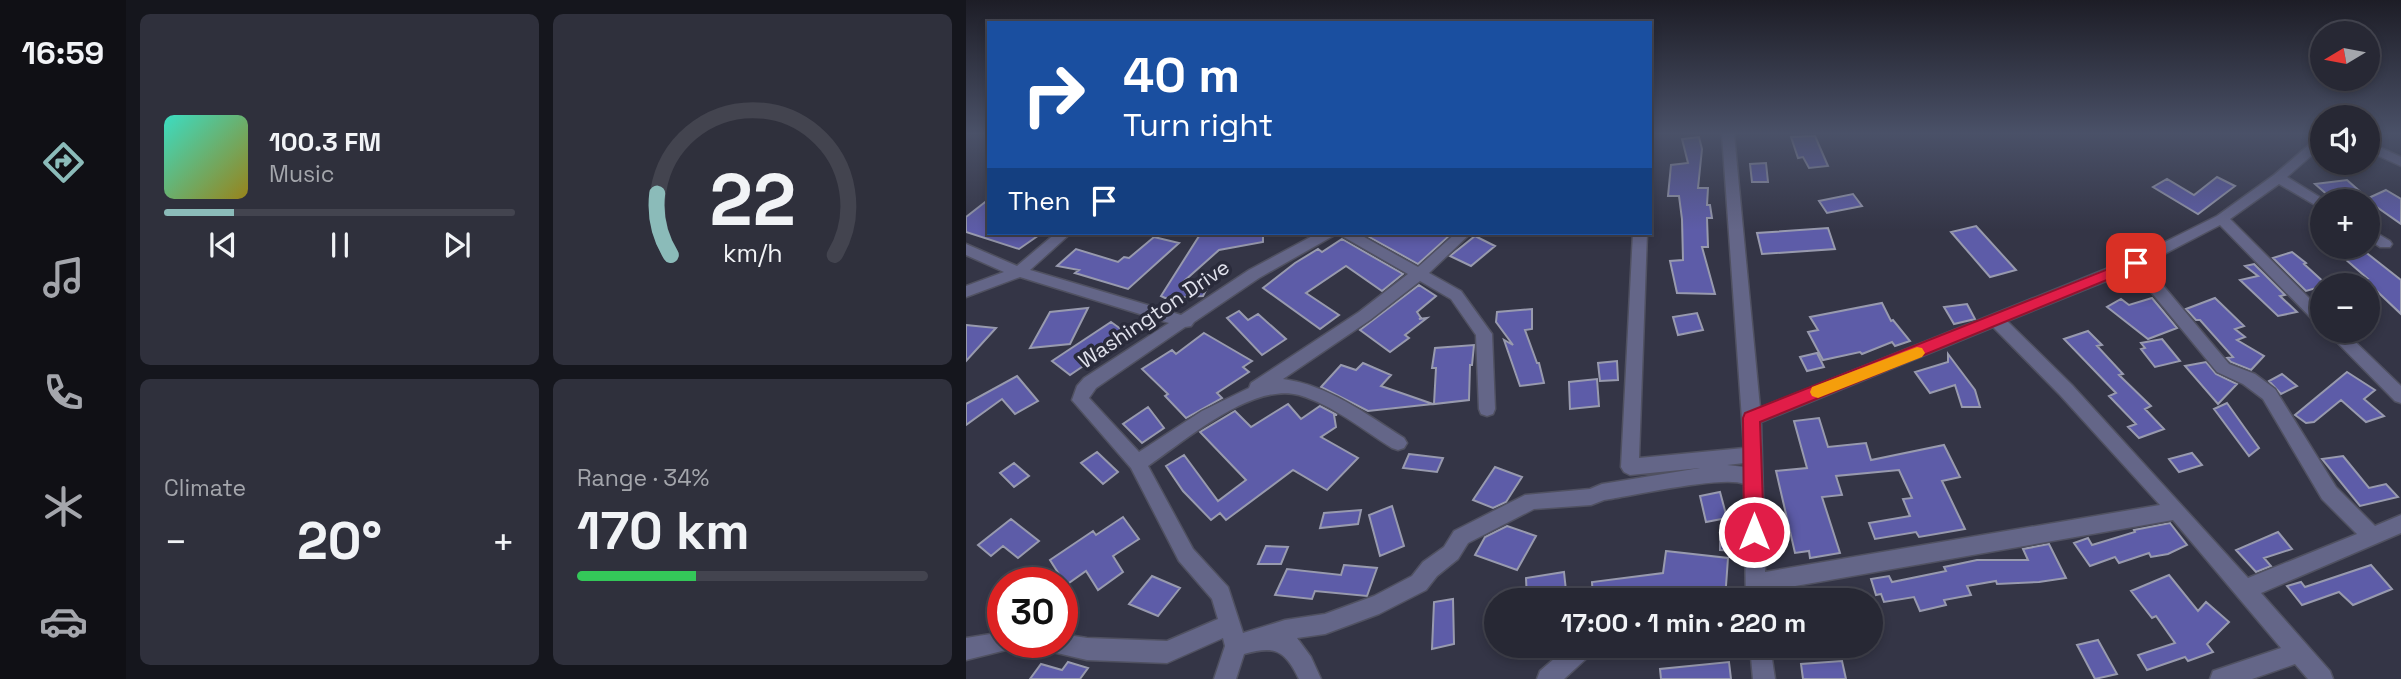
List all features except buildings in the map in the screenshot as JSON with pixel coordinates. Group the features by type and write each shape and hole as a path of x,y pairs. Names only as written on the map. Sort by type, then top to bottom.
{"street":[{"path":"1731,166 1752,418 1755,588"},
{"path":"1752,418 2136,263 2222,219 2293,166"},
{"path":"2279,178 2310,197"},
{"path":"2222,219 2310,308"},
{"path":"966,292 1019,272 1062,235"},
{"name":"Washington Drive","path":"1236,646 1221,594 1186,555 1138,463 1080,400 1090,383 1186,322 1254,274 1324,235"},
{"path":"1351,235 1420,272 1456,295 1484,334 1487,409"},
{"path":"1138,463 1335,336 1434,263 1462,235"},
{"path":"1620,489 1630,467 1640,235"},
{"path":"2380,241 2385,244"},
{"path":"966,249 985,260 1019,272 1186,322"},
{"path":"2136,263 2223,368 2249,379 2269,394 2329,492 2371,535"},
{"path":"1997,321 2066,390 2176,511 2322,679"},
{"path":"2346,343 2401,396"},
{"path":"1250,393 1283,386 1314,394 1398,443"},
{"path":"1630,467 1753,455"},
{"path":"1728,472 1737,462 1753,455"},
{"path":"1630,467 1640,485"},
{"path":"1225,679 1236,646 1285,629 1325,624 1379,604 1419,583 1430,569 1451,554 1461,537 1532,501 1591,498 1602,492 1728,472 1739,472 1754,480"},
{"path":"1776,588 2176,511"},
{"path":"2244,590 2401,524"},
{"path":"1078,647 1167,652 1230,624"},
{"path":"1262,638 1280,640 1297,650 1310,679"},
{"path":"966,649 987,645"},
{"path":"2221,679 2297,653"},
{"path":"1548,679 1571,658"},
{"path":"1761,658 1763,679"}],"slow traffic":[{"path":"1818,392 1917,353"}],"route":[{"path":"1754,532 1752,418 2136,263"}]}
